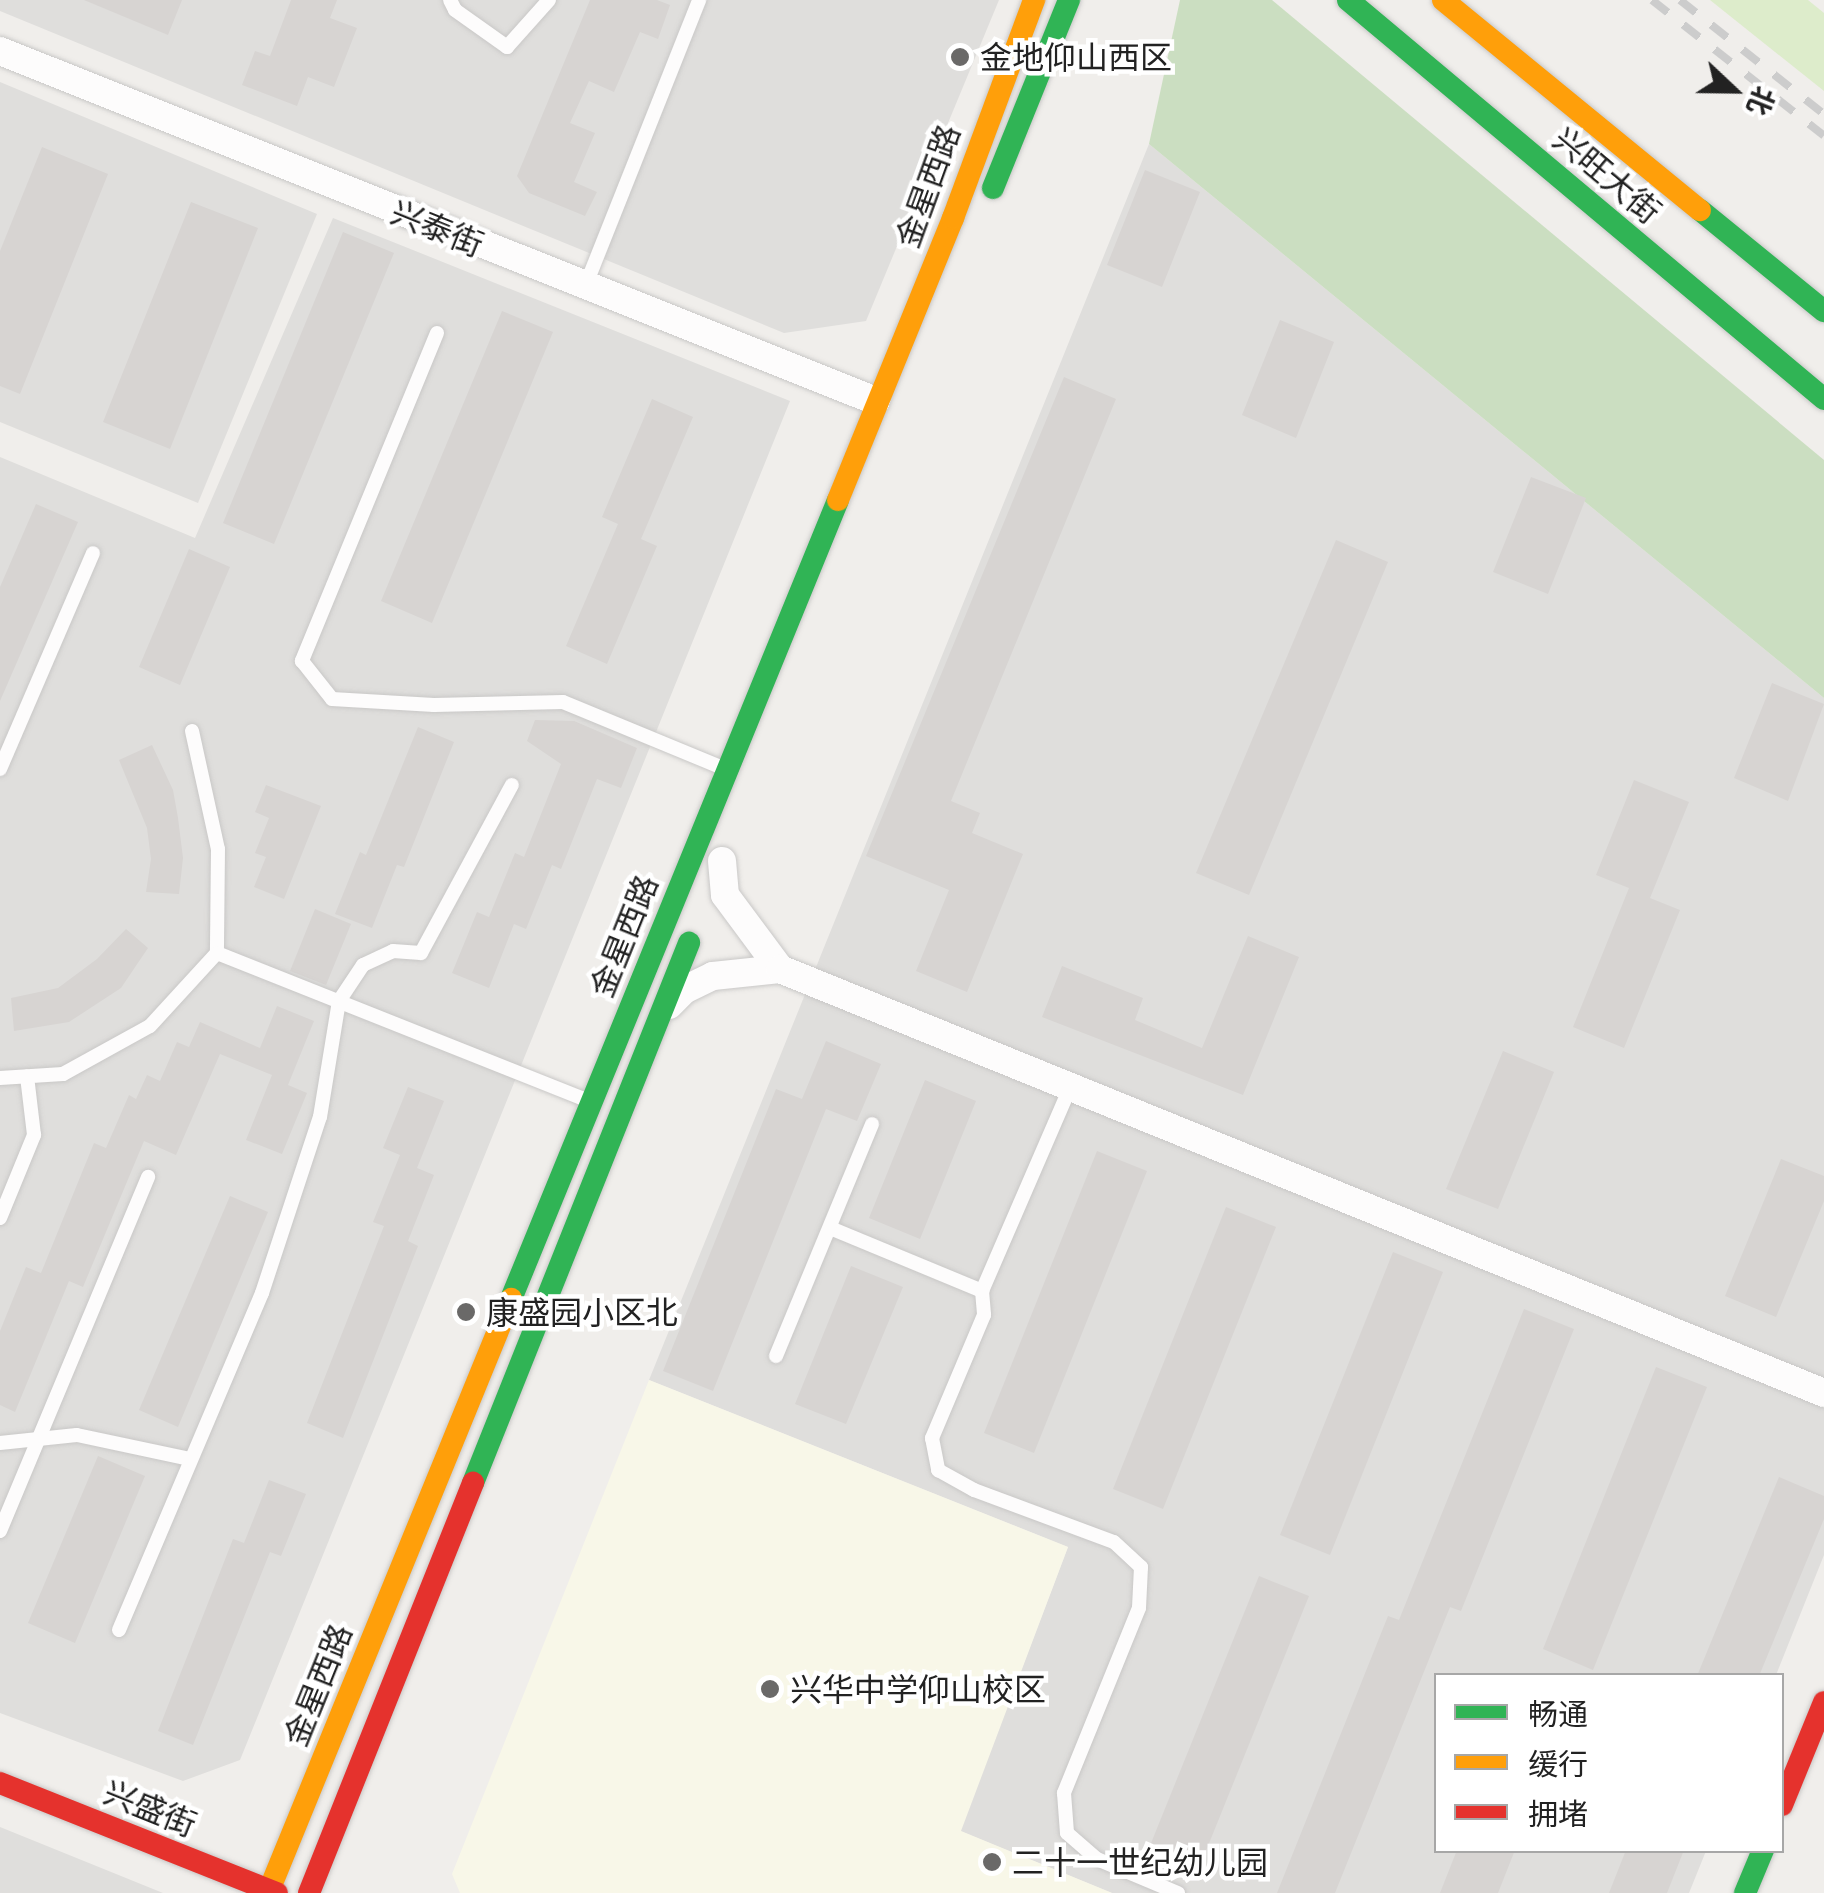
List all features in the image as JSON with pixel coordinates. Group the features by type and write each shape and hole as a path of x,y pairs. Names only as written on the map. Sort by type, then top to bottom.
{"main road":[{"name":"金星西路","path":"271,1892 953,218 1034,0"},
{"name":"金星西路","path":"982,215 1069,0"},
{"name":"兴旺大街","path":"1348,0 1824,400"},
{"name":"兴旺大街","path":"1443,0 1824,312"},
{"name":"金星西路","path":"309,1893 725,852"},
{"path":"1784,1800 1824,1702"},
{"name":"兴盛街","path":"0,1783 271,1892"},
{"path":"1745,1893 1762,1853"}],"street":[{"name":"兴泰街","path":"0,51 584,288 876,401"},
{"path":"725,852 725,895 780,969"},
{"path":"662,1012 684,990 713,976 780,969 1069,1090 1824,1394"}],"lane":[{"path":"450,0 454,10 507,47 550,0"},
{"path":"584,288 699,0"},
{"path":"438,333 302,661 332,699 434,704 564,702 726,770"},
{"path":"0,769 93,552"},
{"path":"0,1078 63,1074 150,1026 217,952 218,849 192,730"},
{"path":"118,1630 262,1293 320,1117 339,1001 363,965 393,951 420,953 512,786"},
{"path":"217,952 591,1102"},
{"path":"0,1218 34,1135 26,1076"},
{"path":"1069,1090 982,1291 984,1315 932,1438 938,1470 974,1490 1114,1542 1141,1567 1139,1608 1064,1793 1066,1833 1097,1859 1178,1893"},
{"path":"776,1356 872,1124"},
{"path":"0,1531 148,1177"},
{"path":"830,1228 982,1291"},
{"path":"0,1443 76,1435 190,1458"}],"shaded area":[{"path":"0,0 999,0 866,321 784,333 0,11"},
{"path":"0,82 317,214 198,503 0,422"},
{"path":"1149,144 1824,698 1824,1555 1777,1673 1434,1673 1434,1853 1705,1853 1689,1893 1112,1893 960,1831 1068,1547 649,1380"},
{"path":"333,218 790,401 240,1760 183,1781 0,1713 0,457 195,538"},
{"name":"兴华中学仰山校区","path":"649,1380 1068,1547 961,1831 1112,1893 460,1893 452,1874"},
{"path":"0,1827 163,1893 0,1893"}],"green space":[{"path":"1180,0 1272,0 1824,460 1824,698 1149,144"},
{"path":"1710,0 1808,0 1824,13 1824,91"}],"building":[{"path":"84,0 182,0 168,35"},
{"path":"291,0 337,0 330,18 357,28 334,87 308,77 297,106 242,85 255,51 270,56"},
{"path":"590,0 657,0 670,5 658,39 640,32 614,92 589,81 570,123 595,133 574,182 597,192 585,216 529,193 517,176"},
{"path":"42,147 108,174 20,394 0,386 0,251"},
{"path":"1145,170 1200,192 1162,287 1107,265"},
{"path":"191,202 258,228 170,449 103,422"},
{"path":"343,232 394,253 274,544 223,523"},
{"path":"502,311 553,332 432,623 381,601"},
{"path":"1280,320 1334,342 1296,438 1242,415"},
{"path":"1064,377 1116,399 951,801 980,813 972,833 1023,854 967,992 916,971 949,890 866,856"},
{"path":"652,399 693,417 641,539 657,546 607,664 566,646 618,524 602,517"},
{"path":"1531,477 1586,498 1548,594 1493,572"},
{"path":"36,504 78,522 0,701 0,587"},
{"path":"1336,540 1388,562 1249,895 1196,873"},
{"path":"189,549 230,567 180,685 139,667"},
{"path":"1772,683 1824,704 1788,801 1734,778"},
{"path":"535,720 574,721 637,748 621,788 597,779 561,869 552,865 526,929 514,924 489,988 452,973 477,912 489,917 515,853 524,857 561,764 527,741"},
{"path":"418,727 454,742 404,867 397,865 372,928 335,914 360,852 366,855"},
{"path":"152,745 173,790 183,858 179,894 146,892 151,859 147,828 119,760"},
{"path":"1634,780 1689,802 1650,898 1680,910 1624,1048 1573,1027 1629,888 1596,875"},
{"path":"266,785 321,806 284,899 254,887 266,857 255,853 269,818 255,812"},
{"path":"315,909 351,924 326,985 290,971"},
{"path":"126,929 148,948 121,988 69,1022 14,1031 11,998 58,988 97,959"},
{"path":"1248,936 1299,957 1243,1095 1042,1017 1062,966 1143,998 1135,1020 1202,1048"},
{"path":"277,1006 314,1021 288,1085 307,1093 282,1154 246,1140 272,1075 220,1054 176,1155 144,1141 83,1287 69,1281 15,1412 0,1405 0,1331 26,1267 41,1273 94,1143 106,1148 129,1095 136,1099 147,1075 160,1081 177,1042 189,1047 200,1022 260,1048"},
{"path":"826,1041 881,1064 857,1121 826,1109 713,1391 663,1371 776,1089 802,1099"},
{"path":"1503,1051 1554,1072 1498,1209 1446,1189"},
{"path":"925,1080 976,1101 920,1239 869,1218"},
{"path":"408,1087 444,1101 417,1168 434,1175 408,1241 418,1246 343,1438 307,1423 384,1226 373,1222 400,1155 383,1148"},
{"path":"1097,1151 1147,1171 1034,1453 984,1433"},
{"path":"1781,1159 1824,1176 1824,1201 1776,1317 1725,1296"},
{"path":"230,1196 268,1212 178,1427 139,1410"},
{"path":"1226,1207 1276,1227 1163,1509 1113,1489"},
{"path":"1393,1252 1443,1272 1330,1555 1280,1535"},
{"path":"851,1266 903,1287 846,1424 795,1404"},
{"path":"1524,1309 1574,1329 1461,1611 1450,1607 1335,1893 1277,1893 1388,1616 1399,1620"},
{"path":"1656,1367 1707,1387 1593,1670 1543,1649"},
{"path":"98,1456 145,1476 75,1643 28,1623"},
{"path":"1779,1477 1824,1496 1824,1519 1760,1673 1698,1673"},
{"path":"269,1480 306,1494 281,1556 270,1552 193,1745 158,1731 233,1539 244,1543"},
{"path":"1259,1576 1309,1596 1195,1878 1145,1858"},
{"path":"1456,1853 1514,1853 1498,1893 1440,1893"},
{"path":"1625,1853 1683,1853 1667,1893 1609,1893"}],"railway":[{"path":"1652,0 1824,136"},
{"path":"1680,0 1824,114"}],"traffic: fast":[{"path":"993,188 1069,0"},
{"path":"1348,0 1824,399"},
{"path":"1700,210 1824,311"},
{"path":"511,1299 838,500"},
{"path":"473,1483 689,943"},
{"path":"1745,1893 1762,1853"}],"traffic: slow":[{"path":"838,500 953,218 1034,0"},
{"path":"1443,0 1700,210"},
{"path":"268,1893 511,1299"}],"traffic: jam":[{"path":"309,1893 473,1483"},
{"path":"1784,1800 1824,1702"},
{"path":"0,1783 277,1893"}],"place":[{"name":"金地仰山西区","path":"960,57"},
{"name":"康盛园小区北","path":"466,1312"},
{"name":"兴华中学仰山校区","path":"770,1689"},
{"name":"二十一世纪幼儿园","path":"992,1862"}]}
